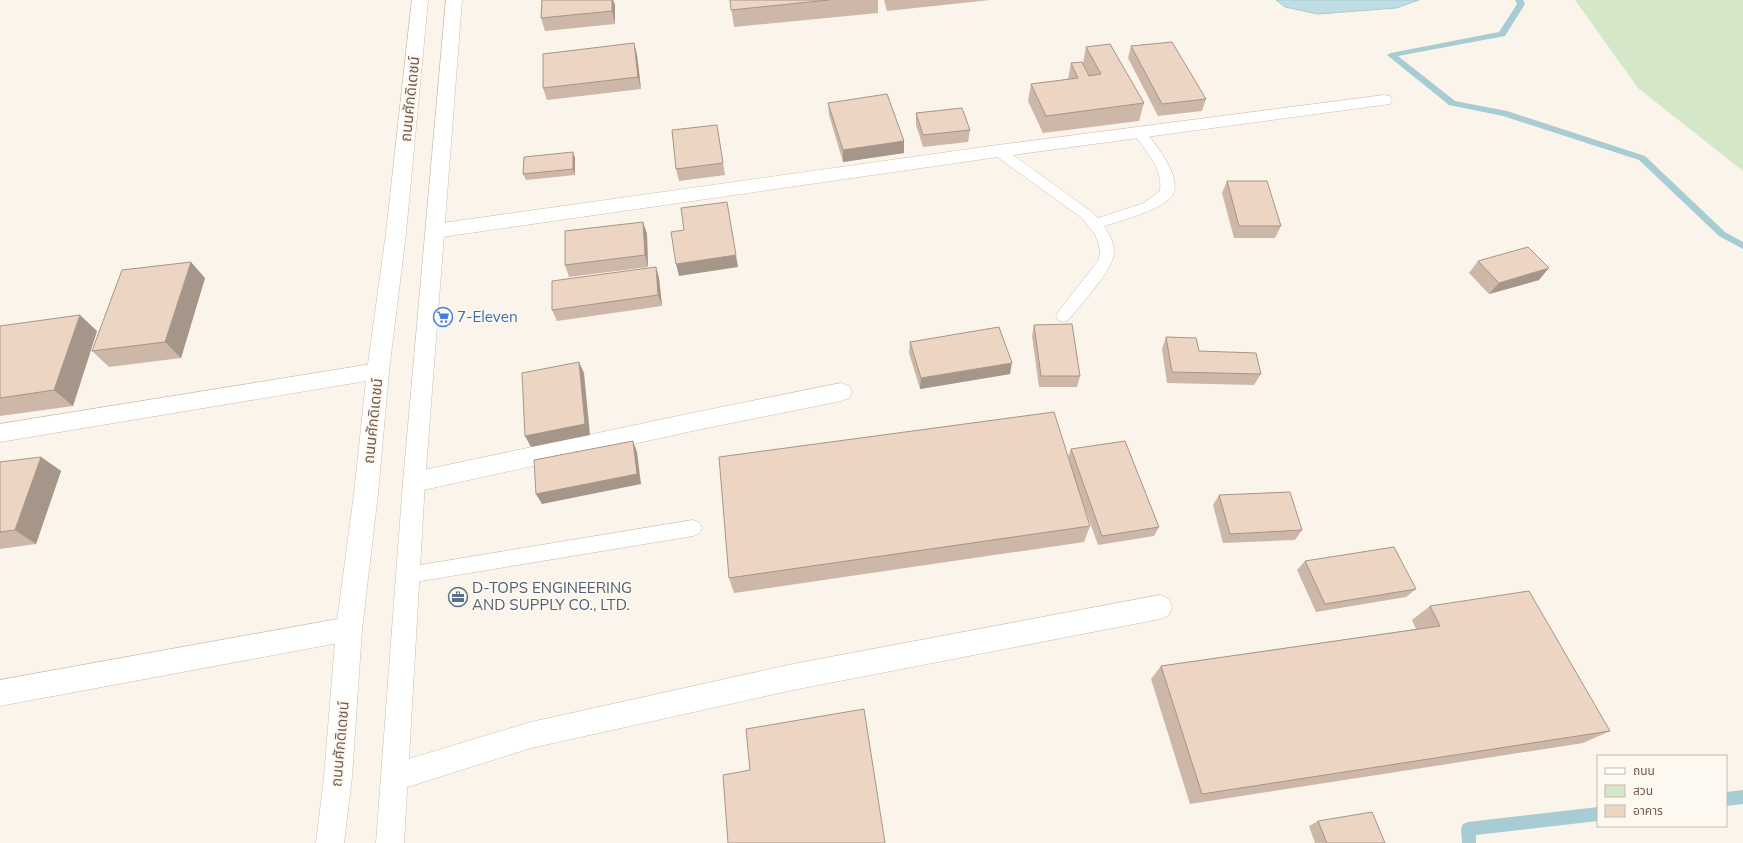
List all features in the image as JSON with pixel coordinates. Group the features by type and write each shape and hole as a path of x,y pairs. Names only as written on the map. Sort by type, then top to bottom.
{"street":[{"name":"ถนนศักดิเดชน์","path":"330,843 338,777 349,629 366,494 378,371 396,233 420,0"},
{"path":"390,843 414,482 454,0"},
{"path":"435,231 998,151 1384,100"},
{"path":"0,433 378,371"},
{"path":"414,482 689,422 841,392"},
{"path":"395,777 531,735 793,677 1160,607"},
{"path":"0,693 349,629"}],"lane":[{"path":"1095,224 1149,206 1167,193 1169,185 1168,178 1140,132"},
{"path":"998,151 1087,215 1103,236 1106,246 1106,260 1064,316"},
{"path":"409,574 693,528"}],"green space":[{"path":"1575,0 1743,0 1743,171 1638,88"}],"water":[{"path":"1276,0 1419,0 1396,8 1318,14 1285,7"}],"building":[{"path":"542,0 612,0 612,11 541,18"},
{"path":"730,0 829,0 731,10"},
{"path":"1172,42 1206,99 1162,104 1131,46"},
{"path":"634,43 638,77 543,88 543,54"},
{"path":"1110,44 1144,103 1046,116 1031,84 1078,78 1071,63 1082,62 1089,76 1101,74 1086,47"},
{"path":"887,94 904,141 843,150 828,103"},
{"path":"962,108 970,130 923,135 916,113"},
{"path":"717,125 723,163 676,169 672,130"},
{"path":"573,152 573,169 523,174 524,157"},
{"path":"1227,181 1267,181 1281,226 1239,226"},
{"path":"727,202 736,255 676,264 671,232 684,230 681,208"},
{"path":"643,222 645,255 565,265 565,231"},
{"path":"1528,247 1549,268 1499,283 1478,261"},
{"path":"191,262 165,342 92,351 122,270"},
{"path":"656,267 658,295 552,310 552,281"},
{"path":"80,315 54,390 0,398 0,326"},
{"path":"1072,324 1080,376 1041,376 1034,325"},
{"path":"999,327 1012,363 921,378 910,342"},
{"path":"1166,337 1196,338 1199,351 1256,353 1261,374 1172,372"},
{"path":"579,362 585,424 525,436 522,373"},
{"path":"1054,412 1090,526 729,578 719,457"},
{"path":"633,441 637,474 536,494 534,460"},
{"path":"1125,441 1159,527 1102,536 1071,449"},
{"path":"41,457 15,530 0,532 0,462"},
{"path":"1290,492 1302,530 1230,534 1219,495"},
{"path":"1394,547 1416,589 1325,604 1305,561"},
{"path":"1529,591 1610,731 1202,794 1161,666 1440,626 1430,606"},
{"path":"864,709 885,843 728,843 723,775 750,770 746,729"},
{"path":"1372,812 1385,843 1327,843 1318,821"}],"waterway":[{"path":"1519,0 1521,4 1502,34 1391,55 1452,103 1504,113 1642,158 1722,234 1743,246"},
{"path":"1727,799 1743,797"},
{"path":"1469,843 1468,829 1597,814"}],"place":[{"name":"7-Eleven","path":"443,317"},
{"name":"D-TOPS ENGINEERING AND SUPPLY CO., LTD.","path":"458,597"}]}
